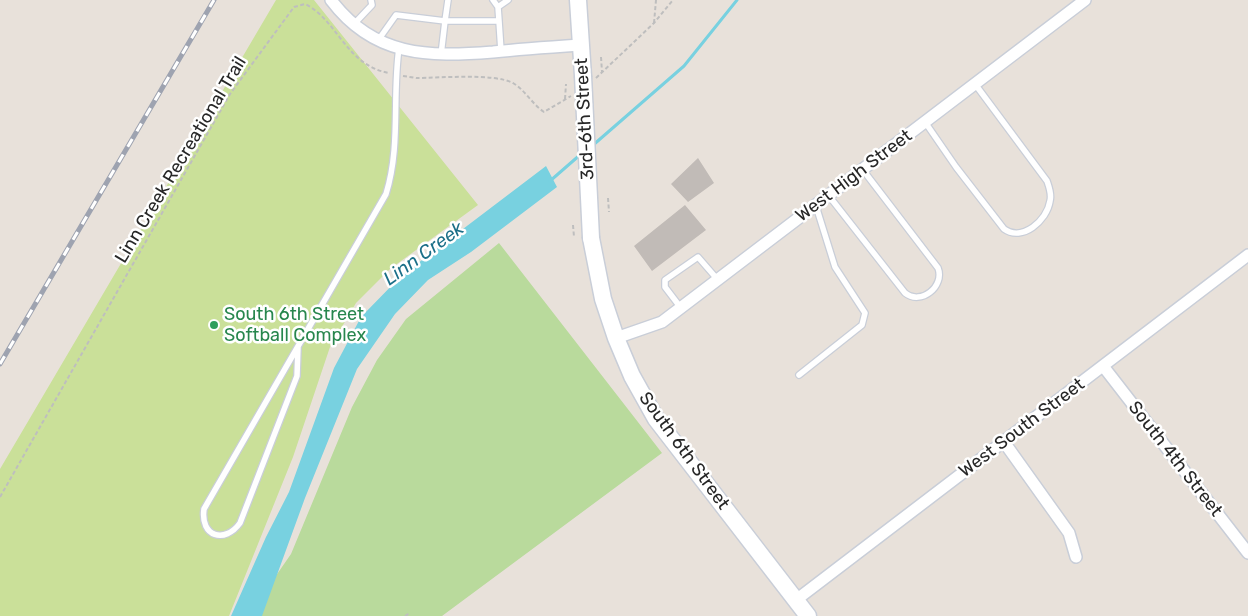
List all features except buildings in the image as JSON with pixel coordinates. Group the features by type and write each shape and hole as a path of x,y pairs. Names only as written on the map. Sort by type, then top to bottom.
{"main road":[{"name":"3rd-6th Street","path":"578,0 580,45 588,78 591,238"},
{"name":"South 6th Street","path":"591,238 603,299 616,338 632,376 656,418 801,611"}],"street":[{"name":"West High Street","path":"616,338 662,322 1085,0"},
{"path":"335,1 344,17 354,24 399,48 423,54 441,55 580,45"},
{"name":"West South Street","path":"801,611 1004,442 1248,255"},
{"name":"South 4th Street","path":"1103,366 1248,553"},
{"path":"1004,442 1069,533 1076,557"}],"lane":[{"path":"354,24 372,5 371,0"},
{"path":"441,55 448,0"},
{"path":"493,0 498,7 501,51"},
{"path":"498,7 508,0"},
{"path":"379,39 396,15 445,21 499,21"},
{"path":"298,346 297,376 240,523 235,530 227,534 217,535 209,532 204,526 204,509 298,346 386,194 395,152 395,74 399,48"},
{"path":"925,122 956,167 1004,229 1012,234 1021,234 1031,228 1042,218 1050,202 1050,190 1047,181 975,84"},
{"path":"829,196 905,293 912,298 918,299 927,294 938,283 941,276 938,268 863,170"},
{"path":"799,375 862,325 865,313 835,267 816,206"},
{"path":"681,308 665,287 665,280 694,258 698,258 718,280"}],"path":[{"path":"654,23 656,0"},
{"path":"588,78 602,73 654,23 673,0"},
{"name":"Linn Creek Recreational Trail","path":"0,498 230,94 294,7 305,4 317,10 345,45 362,62 384,72 416,78 497,78 513,84 535,106 544,112 573,95"},
{"path":"601,57 602,73"},
{"path":"566,84 566,100"},
{"path":"608,198 609,212"},
{"path":"573,225 574,237"},
{"path":"405,616 410,613"}],"green space":[{"name":"South 6th Street Softball Complex","path":"276,0 314,0 478,205 390,269 356,303 330,347 293,457 229,616 0,616 0,469"},
{"path":"499,243 662,453 442,616 248,616 291,554 352,407 377,360 406,319"}],"water":[{"path":"546,166 557,187 471,252 428,280 395,314 357,369 305,498 262,616 231,616 266,537 289,492 334,368 361,317 401,276"}],"waterway":[{"name":"Linn Creek","path":"592,146 684,66 737,0"},
{"name":"Linn Creek","path":"550,181 581,154"}],"railway":[{"path":"0,364 214,0"}],"place":[{"name":"South 6th Street Softball Complex","path":"214,325"}]}
